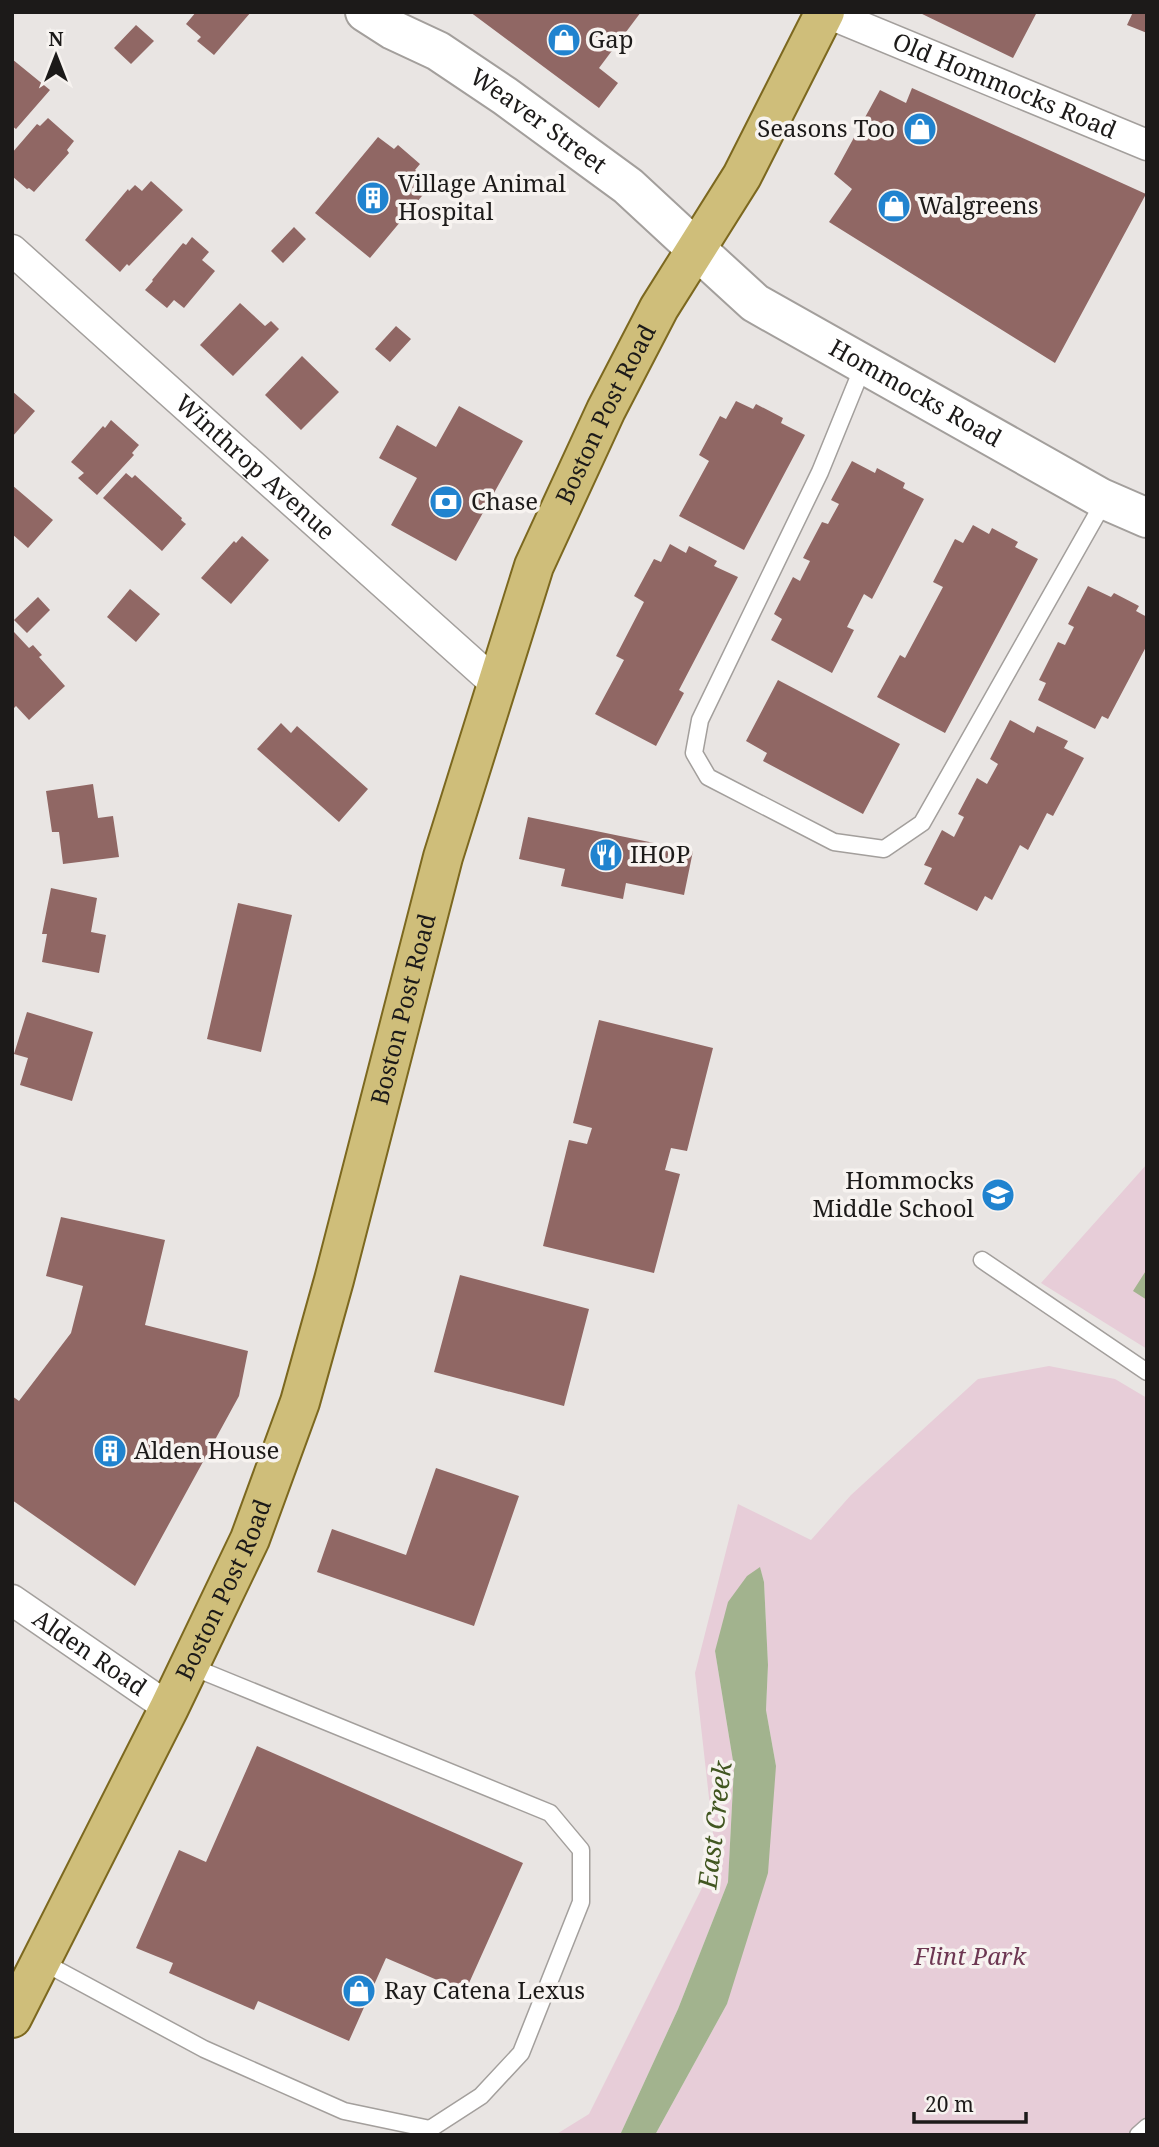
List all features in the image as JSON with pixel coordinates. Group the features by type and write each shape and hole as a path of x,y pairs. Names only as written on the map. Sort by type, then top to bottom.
{"main road":[{"name":"Boston Post Road","path":"12,2018 169,1708 250,1539 300,1402 337,1270 443,857 534,566 618,387 659,308 742,176 825,12"}],"street":[{"name":"Weaver Street","path":"365,12 393,30 438,51 505,96 628,186 696,249"},
{"name":"Old Hommocks Road","path":"825,12 1147,145"},
{"name":"Hommocks Road","path":"696,249 755,303 1105,500 1147,518"},
{"name":"Winthrop Avenue","path":"12,250 496,684"},
{"name":"Alden Road","path":"12,1600 169,1708"}],"lane":[{"path":"864,364 820,471 700,719 694,752 708,777 834,842 884,849 922,823 1105,500"},
{"path":"982,1260 1147,1373"},
{"path":"41,1961 204,2049 344,2111 430,2129 481,2096 521,2053 581,1902 581,1850 550,1813 189,1666"},
{"path":"1139,2135 1147,2127"}],"green space":[{"path":"1147,1164 1147,1349 1041,1283"},
{"name":"Flint Park","path":"1049,1366 1115,1379 1147,1398 1147,2135 655,2135 727,2004 776,1766 766,1710 768,1665 764,1582 760,1568 715,1651 734,1767 728,1882 678,2009 620,2135 555,2135 589,2114 716,1860 695,1673 738,1504 811,1540 851,1495 978,1379"}],"shaded area":[{"path":"1147,1269 1147,1300 1133,1291"},
{"path":"760,1567 764,1582 768,1665 766,1710 776,1766 768,1873 727,2004 655,2135 620,2135 678,2009 728,1882 734,1767 715,1651 728,1602 747,1576"}],"building":[{"path":"196,12 251,12 214,55 197,41 201,37 186,24"},
{"name":"Gap","path":"470,12 641,12 599,68 618,83 599,108"},
{"path":"918,12 1037,12 1013,58"},
{"path":"1133,12 1147,12 1147,33 1127,25"},
{"path":"136,25 154,41 131,64 114,48"},
{"path":"12,59 50,90 16,129 12,126"},
{"path":"912,88 1146,194 1055,363 829,222 852,189 834,174 880,90 906,103"},
{"path":"48,118 74,141 67,150 69,153 34,192 12,176 12,153 37,124 40,126"},
{"name":"Village Animal Hospital","path":"378,137 394,149 398,145 420,164 415,170 432,184 370,258 315,213"},
{"path":"151,181 183,210 120,272 85,240 128,189 129,191 135,185 142,191"},
{"path":"294,227 306,239 283,263 271,251"},
{"path":"192,237 209,252 202,260 215,271 184,308 174,300 167,308 145,290 183,243 186,245"},
{"path":"240,303 265,326 271,321 279,329 233,376 200,345"},
{"path":"396,326 411,339 390,362 375,349"},
{"path":"302,356 339,392 301,430 265,395"},
{"path":"12,391 35,411 12,437"},
{"path":"736,401 753,409 756,404 783,418 781,423 805,435 744,550 679,516 709,461 699,455 720,416 726,419"},
{"name":"Chase","path":"459,406 523,441 456,561 391,525 417,478 379,458 397,425 436,447"},
{"path":"111,420 139,445 132,453 134,455 97,495 78,478 84,473 71,462"},
{"path":"852,461 875,473 877,468 905,483 903,488 924,499 872,599 864,594 847,627 854,630 832,673 771,640 782,619 774,614 793,577 800,581 810,561 803,558 822,522 828,524 839,504 831,500"},
{"path":"126,473 132,478 135,475 186,524 162,551 103,498"},
{"path":"12,485 53,520 28,548 12,534"},
{"path":"973,525 989,534 992,528 1018,542 1015,547 1038,559 945,733 877,697 900,655 905,658 943,587 933,582 955,539 963,543"},
{"path":"242,536 269,560 231,604 201,578 234,541 236,543"},
{"path":"670,544 686,553 689,546 717,561 714,566 738,577 679,690 684,693 656,746 595,714 624,660 616,656 644,602 634,596 654,559 661,562"},
{"path":"1088,586 1111,597 1114,593 1139,606 1136,611 1147,617 1147,645 1108,719 1102,716 1095,729 1038,700 1046,683 1039,680 1058,642 1065,645 1074,627 1068,624"},
{"path":"130,589 160,614 136,642 107,617"},
{"path":"38,597 50,610 27,633 14,620"},
{"path":"14,632 29,648 33,645 42,655 39,657 65,686 29,720 16,706 12,710"},
{"path":"778,680 900,744 863,814 763,761 767,753 746,741"},
{"path":"1010,720 1034,733 1037,726 1068,741 1064,748 1084,758 1053,816 1047,813 1028,850 1020,845 992,900 985,896 977,911 924,884 932,868 924,865 942,830 954,837 964,817 958,814 977,778 987,784 998,764 990,759"},
{"path":"281,723 291,733 297,726 368,789 339,822 257,749"},
{"path":"93,784 98,818 113,816 119,857 63,864 59,832 52,832 46,791"},
{"name":"IHOP","path":"528,817 693,851 684,895 626,883 623,899 561,886 565,869 519,859"},
{"path":"51,888 97,898 91,932 106,935 99,973 42,962 47,934 42,934"},
{"path":"238,903 292,915 261,1052 207,1039"},
{"path":"27,1012 93,1032 72,1101 20,1085 28,1058 14,1054"},
{"path":"599,1020 713,1048 687,1151 671,1148 665,1170 680,1174 654,1273 543,1246 569,1140 587,1144 592,1128 573,1123"},
{"name":"Alden House","path":"61,1217 165,1240 145,1325 248,1351 239,1396 135,1586 12,1500 12,1396 19,1401 71,1333 83,1286 46,1276"},
{"path":"460,1275 589,1309 564,1406 434,1372"},
{"path":"436,1468 519,1496 474,1626 317,1572 332,1529 406,1555"},
{"path":"257,1746 523,1863 465,1992 386,1958 349,2041 258,2001 254,2010 169,1973 173,1963 136,1948 179,1850 206,1862"}],"place":[{"name":"Gap","path":"564,40"},
{"name":"Seasons Too","path":"920,129"},
{"name":"Village Animal Hospital","path":"373,198"},
{"name":"Walgreens","path":"894,206"},
{"name":"Chase","path":"446,502"},
{"name":"IHOP","path":"606,855"},
{"name":"Hommocks Middle School","path":"998,1195"},
{"name":"Alden House","path":"110,1451"},
{"name":"Ray Catena Lexus","path":"359,1991"}],"water label":[{"name":"East Creek","path":"715,1825"}]}
